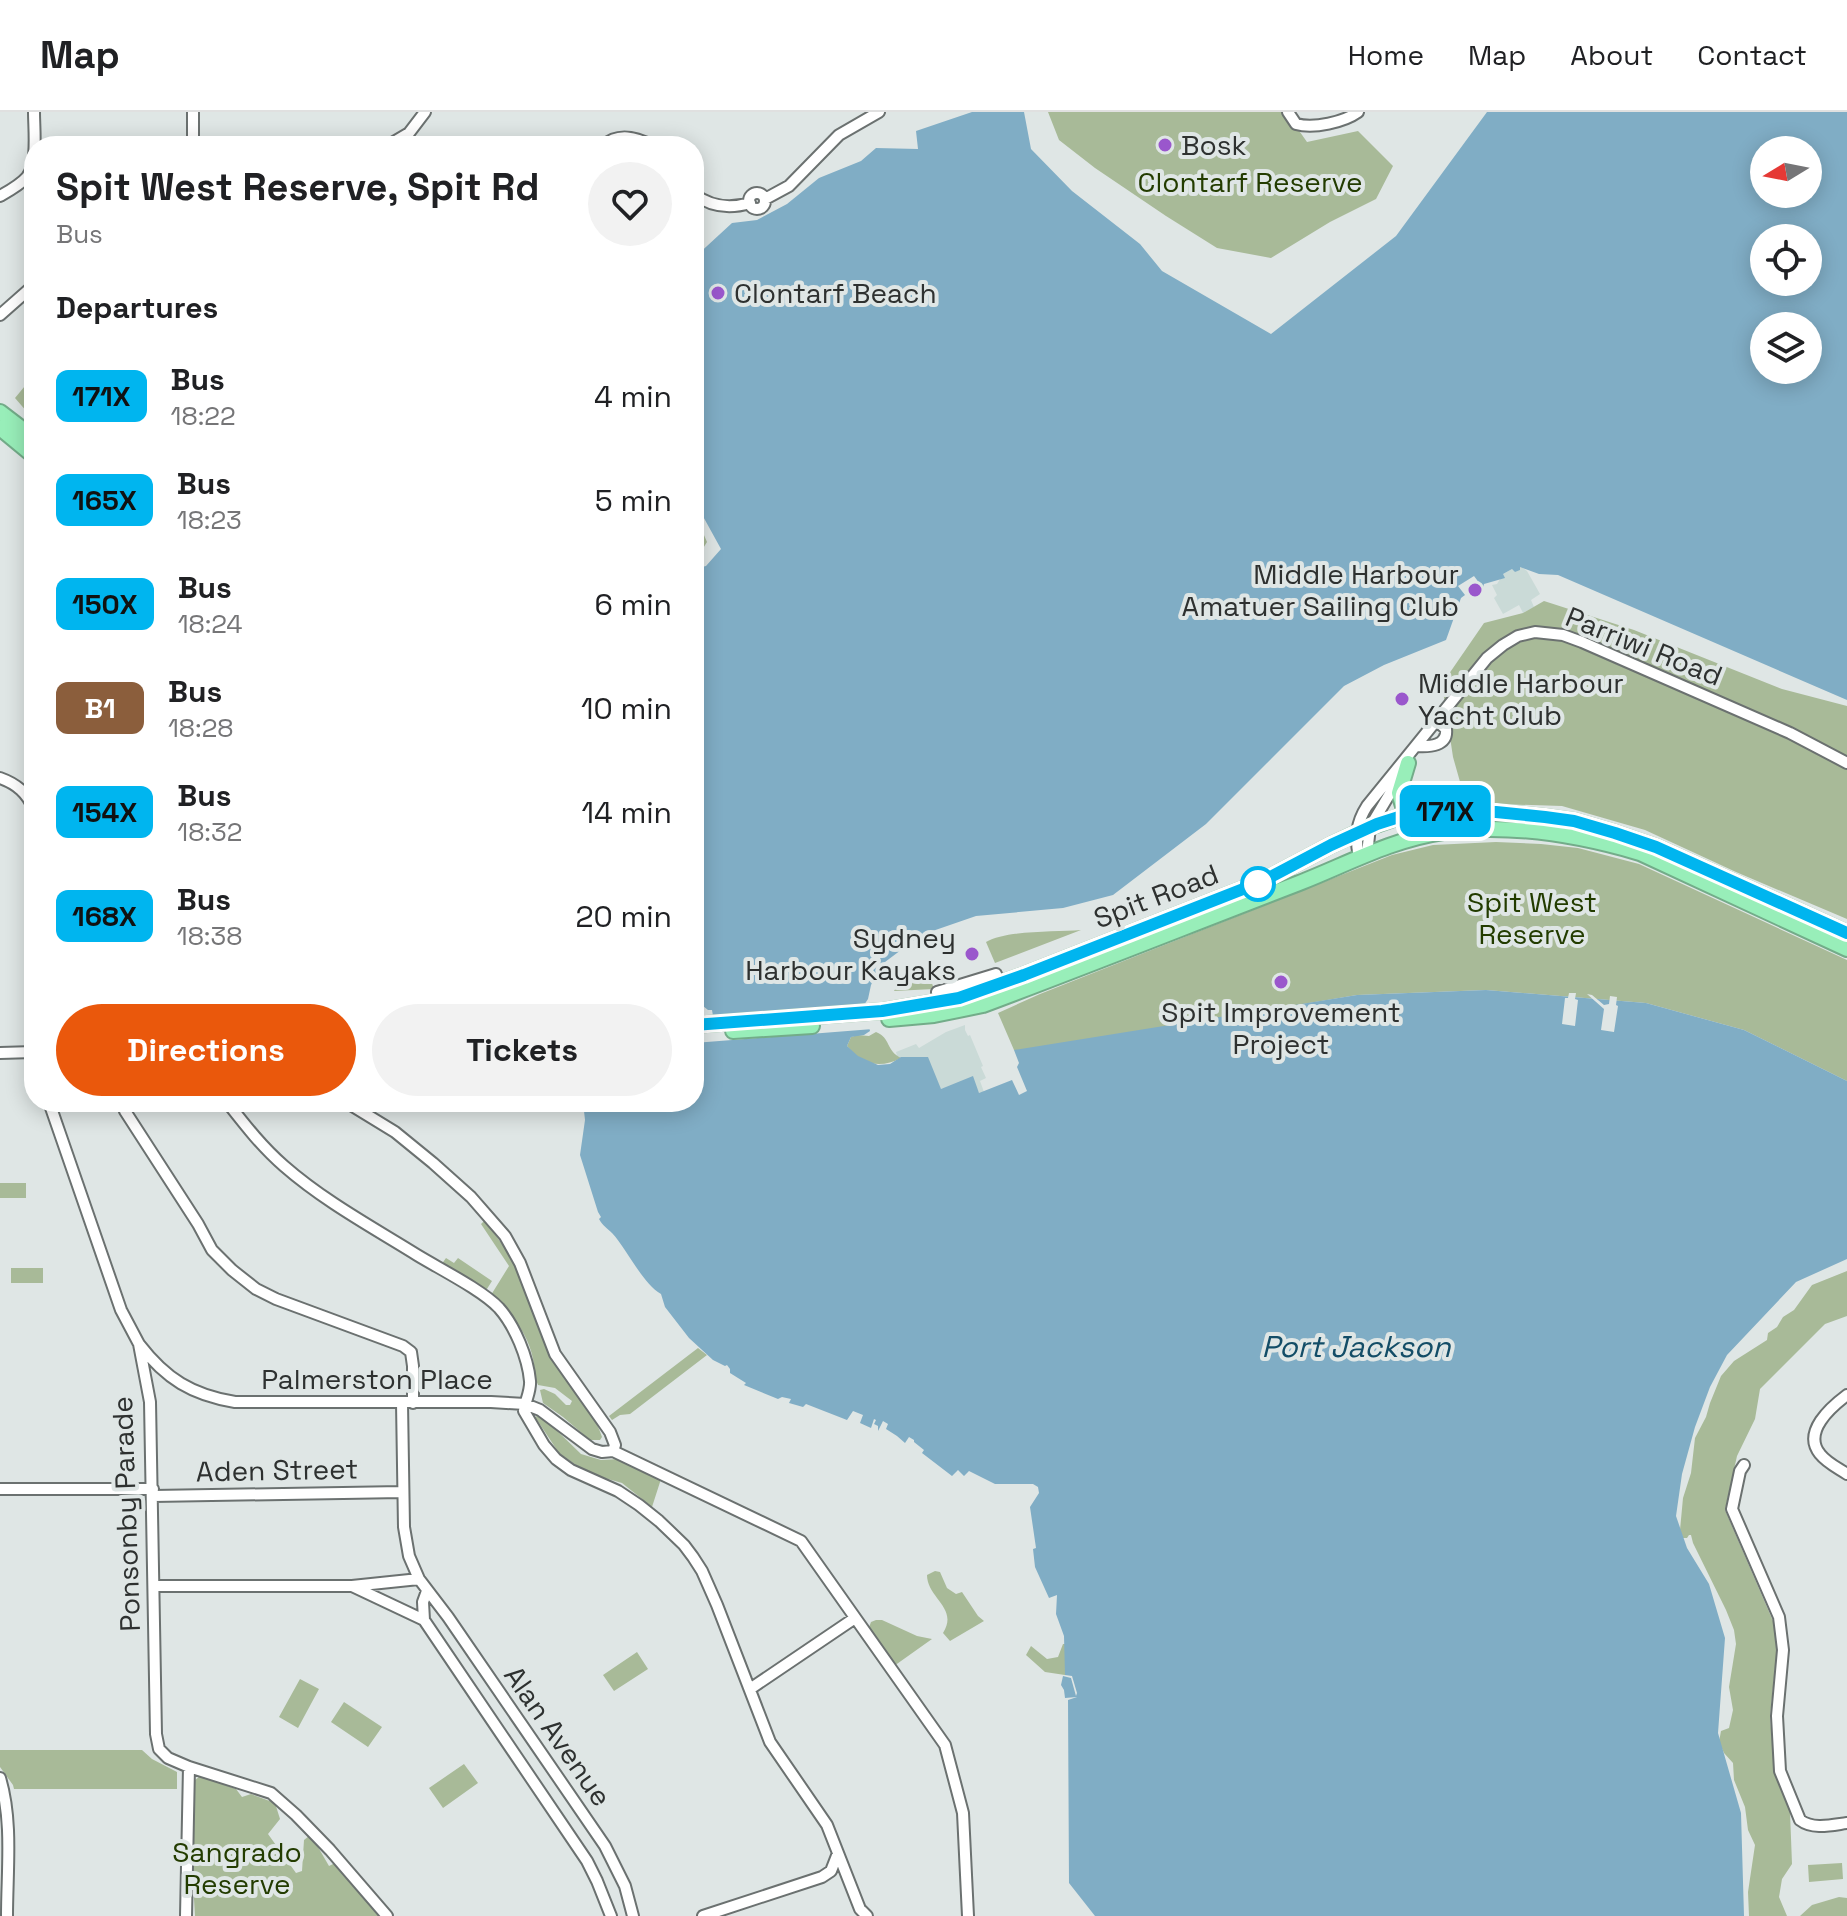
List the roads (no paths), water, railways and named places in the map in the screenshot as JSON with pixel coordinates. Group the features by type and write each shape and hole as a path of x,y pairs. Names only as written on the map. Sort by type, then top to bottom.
{"highway":[{"path":"0,412 24,430"},
{"path":"0,428 24,448"},
{"path":"1413,753 1399,793 1403,806 1416,813"},
{"name":"Spit Road","path":"704,1033 882,1016 959,998 1261,882 1363,830 1416,813 1483,812 1574,821 1656,847 1847,933"},
{"name":"Spit Road","path":"704,1025 934,1015 983,1005 1303,882 1400,841 1475,829 1524,829 1571,836 1640,853 1847,949"}],"street":[{"path":"33,136 34,112"},
{"path":"193,112 193,136"},
{"path":"404,136 425,112"},
{"path":"704,201 720,206 742,205 750,203 755,193 762,194 765,199 789,186 839,135 879,112"},
{"path":"1288,112 1296,124 1305,127 1348,120 1358,112"},
{"path":"0,196 24,180"},
{"path":"0,315 24,294"},
{"name":"Parriwi Road","path":"1363,830 1436,720 1487,658 1518,636 1535,632 1582,642 1790,733 1847,763"},
{"path":"1413,753 1445,739 1446,729 1436,720"},
{"path":"0,778 24,791"},
{"path":"1363,830 1363,856"},
{"path":"937,992 996,974"},
{"path":"0,1053 24,1052"},
{"name":"Ponsonby Parade","path":"52,1112 121,1310 139,1344 150,1402 156,1734 159,1749 168,1758 189,1767"},
{"name":"Alan Avenue","path":"126,1112 212,1250 232,1270 256,1289 276,1299 403,1346 411,1352 413,1366 407,1403 402,1492 409,1556 427,1591 605,1846 625,1886 633,1916"},
{"path":"235,1112 266,1150 308,1185 340,1208 475,1290 499,1309 524,1355 530,1383 524,1411 556,1459 639,1505 684,1545 702,1571 770,1742 827,1825 860,1909 867,1916"},
{"path":"362,1112 395,1132 433,1163 471,1197 505,1236 520,1263 555,1354 610,1432 614,1448"},
{"name":"Palmerston Place","path":"139,1344 158,1368 188,1388 218,1399 259,1404 525,1404 540,1410 592,1449 602,1452 614,1448 801,1541 945,1745 963,1813 968,1916"},
{"path":"1847,1395 1823,1417 1815,1442 1822,1456 1847,1474"},
{"path":"1744,1465 1732,1509 1779,1617 1783,1650 1777,1716 1780,1771 1800,1820 1806,1825 1847,1823"},
{"name":"Aden Street","path":"0,1489 402,1492"},
{"path":"155,1586 352,1586 419,1579"},
{"path":"352,1586 424,1620 423,1602 427,1591"},
{"path":"750,1689 855,1618"},
{"name":"Alan Avenue","path":"424,1620 587,1861 611,1916"},
{"path":"186,1916 189,1767 271,1793 330,1850 387,1916"},
{"path":"0,1778 7,1821 7,1916"},
{"path":"703,1916 822,1877 831,1871 838,1853"}],"water":[{"name":"Port Jackson","path":"972,112 1024,112 1031,149 1072,191 1140,244 1162,271 1271,334 1396,236 1487,112 1847,112 1847,700 1558,575 1539,574 1520,567 1520,570 1515,572 1512,569 1503,574 1505,578 1484,584 1483,588 1474,576 1458,586 1465,595 1461,598 1446,640 1384,665 1344,686 1206,824 1113,895 1063,908 976,916 921,935 881,965 864,1005 870,1031 851,1037 847,1046 858,1056 878,1065 890,1064 901,1057 928,1057 941,1089 973,1076 979,1093 1012,1080 1019,1095 1027,1091 1014,1050 1357,995 1486,990 1646,1003 1744,1030 1847,1081 1847,1259 1796,1282 1727,1355 1710,1387 1695,1427 1682,1474 1676,1516 1687,1548 1709,1584 1725,1638 1718,1733 1741,1813 1744,1916 1095,1916 1069,1883 1068,1700 1077,1697 1065,1698 1061,1685 1063,1676 1071,1678 1076,1696 1077,1693 1072,1676 1065,1675 1064,1636 1056,1614 1057,1595 1049,1598 1035,1567 1033,1549 1036,1548 1030,1507 1039,1493 1038,1487 1033,1484 995,1484 969,1471 964,1476 958,1470 952,1476 922,1453 924,1450 914,1440 909,1437 905,1443 886,1429 888,1424 883,1421 878,1431 878,1426 874,1424 876,1420 871,1428 860,1423 863,1415 853,1411 847,1420 806,1404 803,1407 789,1403 791,1399 778,1399 744,1385 746,1383 730,1373 727,1365 713,1360 689,1338 665,1307 661,1294 647,1282 599,1219 601,1217 580,1155 584,1112 704,1112 704,566 721,549 704,518 704,249 732,223 757,220 787,204 819,178 861,161 876,148 918,149 916,131"}],"place":[{"name":"Bosk","path":"1165,145"},
{"name":"Clontarf Beach","path":"718,293"},
{"name":"Middle Harbour Amatuer Sailing Club","path":"1475,590"},
{"name":"Middle Harbour Yacht Club","path":"1402,699"},
{"name":"Sydney Harbour Kayaks","path":"972,954"},
{"name":"Spit Improvement Project","path":"1281,982"}],"park label":[{"name":"Clontarf Reserve","path":"1250,182"},
{"name":"Spit West Reserve","path":"1532,918"},
{"name":"Sangrado Reserve","path":"237,1868"}]}
